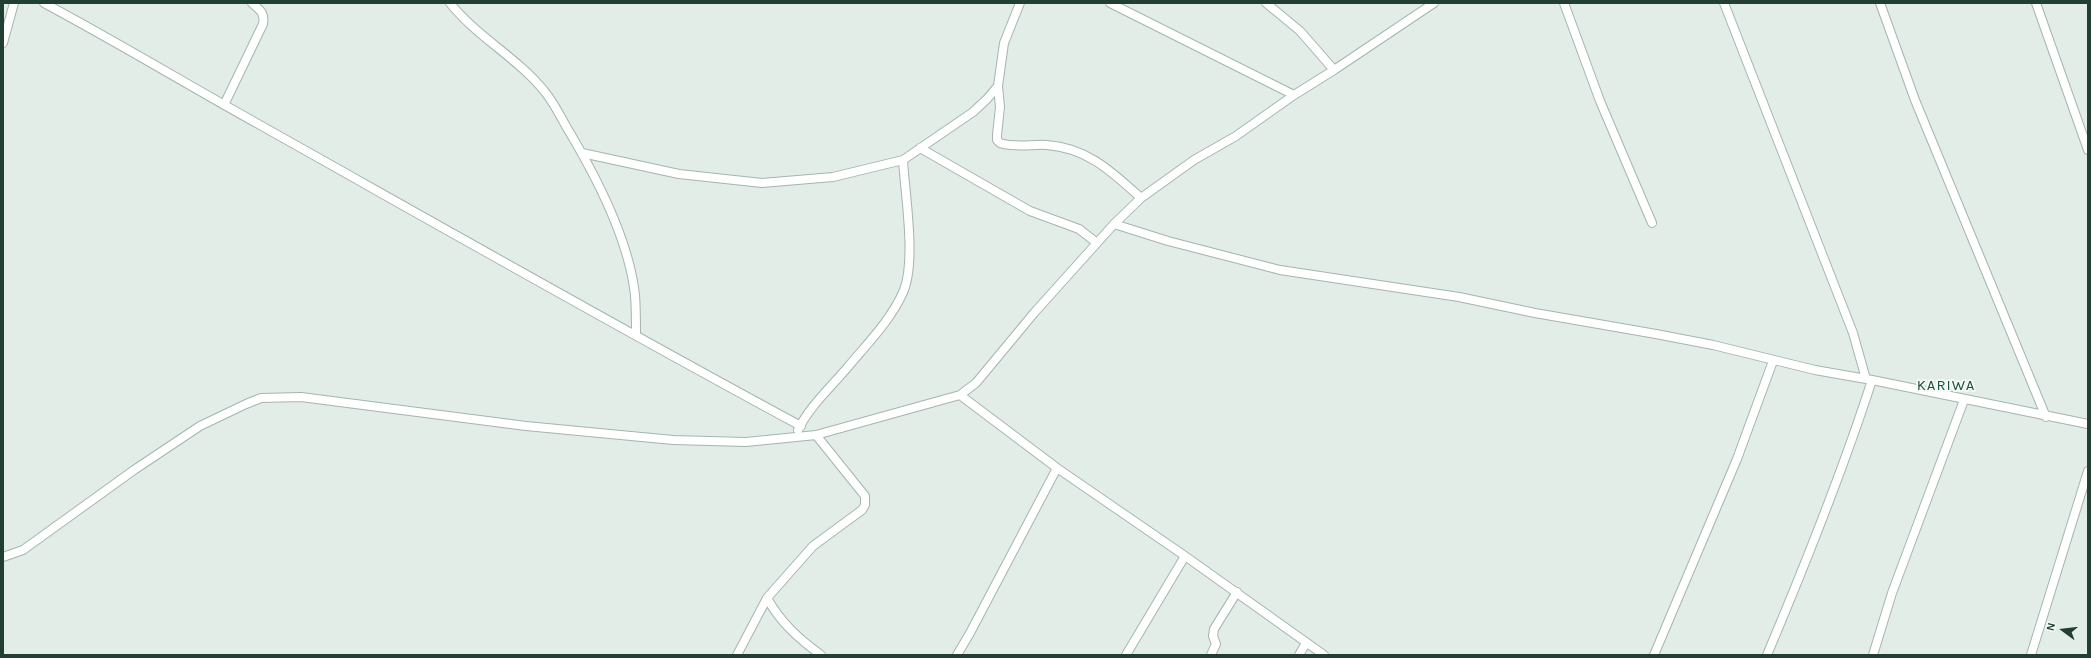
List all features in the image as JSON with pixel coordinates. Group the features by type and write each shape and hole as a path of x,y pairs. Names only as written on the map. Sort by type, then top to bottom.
{"street":[{"path":"3,43 14,3"},
{"path":"44,3 110,38 224,105 516,267 587,309 800,426"},
{"path":"224,105 263,24 264,17 262,12 252,3"},
{"path":"450,3 482,35 546,92 582,154 606,200 621,240 635,294 636,335"},
{"path":"1020,3 1004,43 998,86 1000,107 997,140 1000,143 1047,145 1075,151 1101,163 1141,198"},
{"path":"1110,3 1294,95"},
{"path":"1266,3 1300,31 1334,70"},
{"path":"3,557 23,550 134,470 200,426 261,398 301,397 526,426 673,440 746,442 816,435 960,395 976,383 1034,313 1114,224 1141,198 1194,160 1236,136 1294,95 1334,70 1426,5 1434,3"},
{"path":"1564,3 1600,100 1652,223"},
{"path":"1724,3 1853,333 1869,379 1857,427 1800,576 1767,655"},
{"path":"1880,3 1920,114 2046,417"},
{"path":"2036,3 2088,150"},
{"path":"582,154 679,174 762,183 833,177 902,160 973,112 998,86"},
{"path":"920,148 1030,211 1079,229 1097,243"},
{"path":"795,437 800,426 893,310 904,290 908,276 910,255 902,160"},
{"path":"1114,224 1168,241 1280,270 1459,297 1535,313 1713,345 1773,361 1869,379 2046,417 2088,424"},
{"path":"1654,655 1731,474 1773,361"},
{"path":"960,395 1057,468 1186,556 1324,655"},
{"path":"1873,655 1892,593 1964,400"},
{"path":"737,655 767,598 813,546 862,510 865,505 864,496 816,435"},
{"path":"957,655 1057,468"},
{"path":"2031,655 2088,471"},
{"path":"1126,655 1186,556"},
{"path":"1211,655 1216,644 1213,636 1214,629 1237,592"},
{"path":"767,598 774,612 787,627 820,655"},
{"path":"1299,655 1306,643"}],"district":[{"name":"KARIWA","path":"1946,386"}]}
